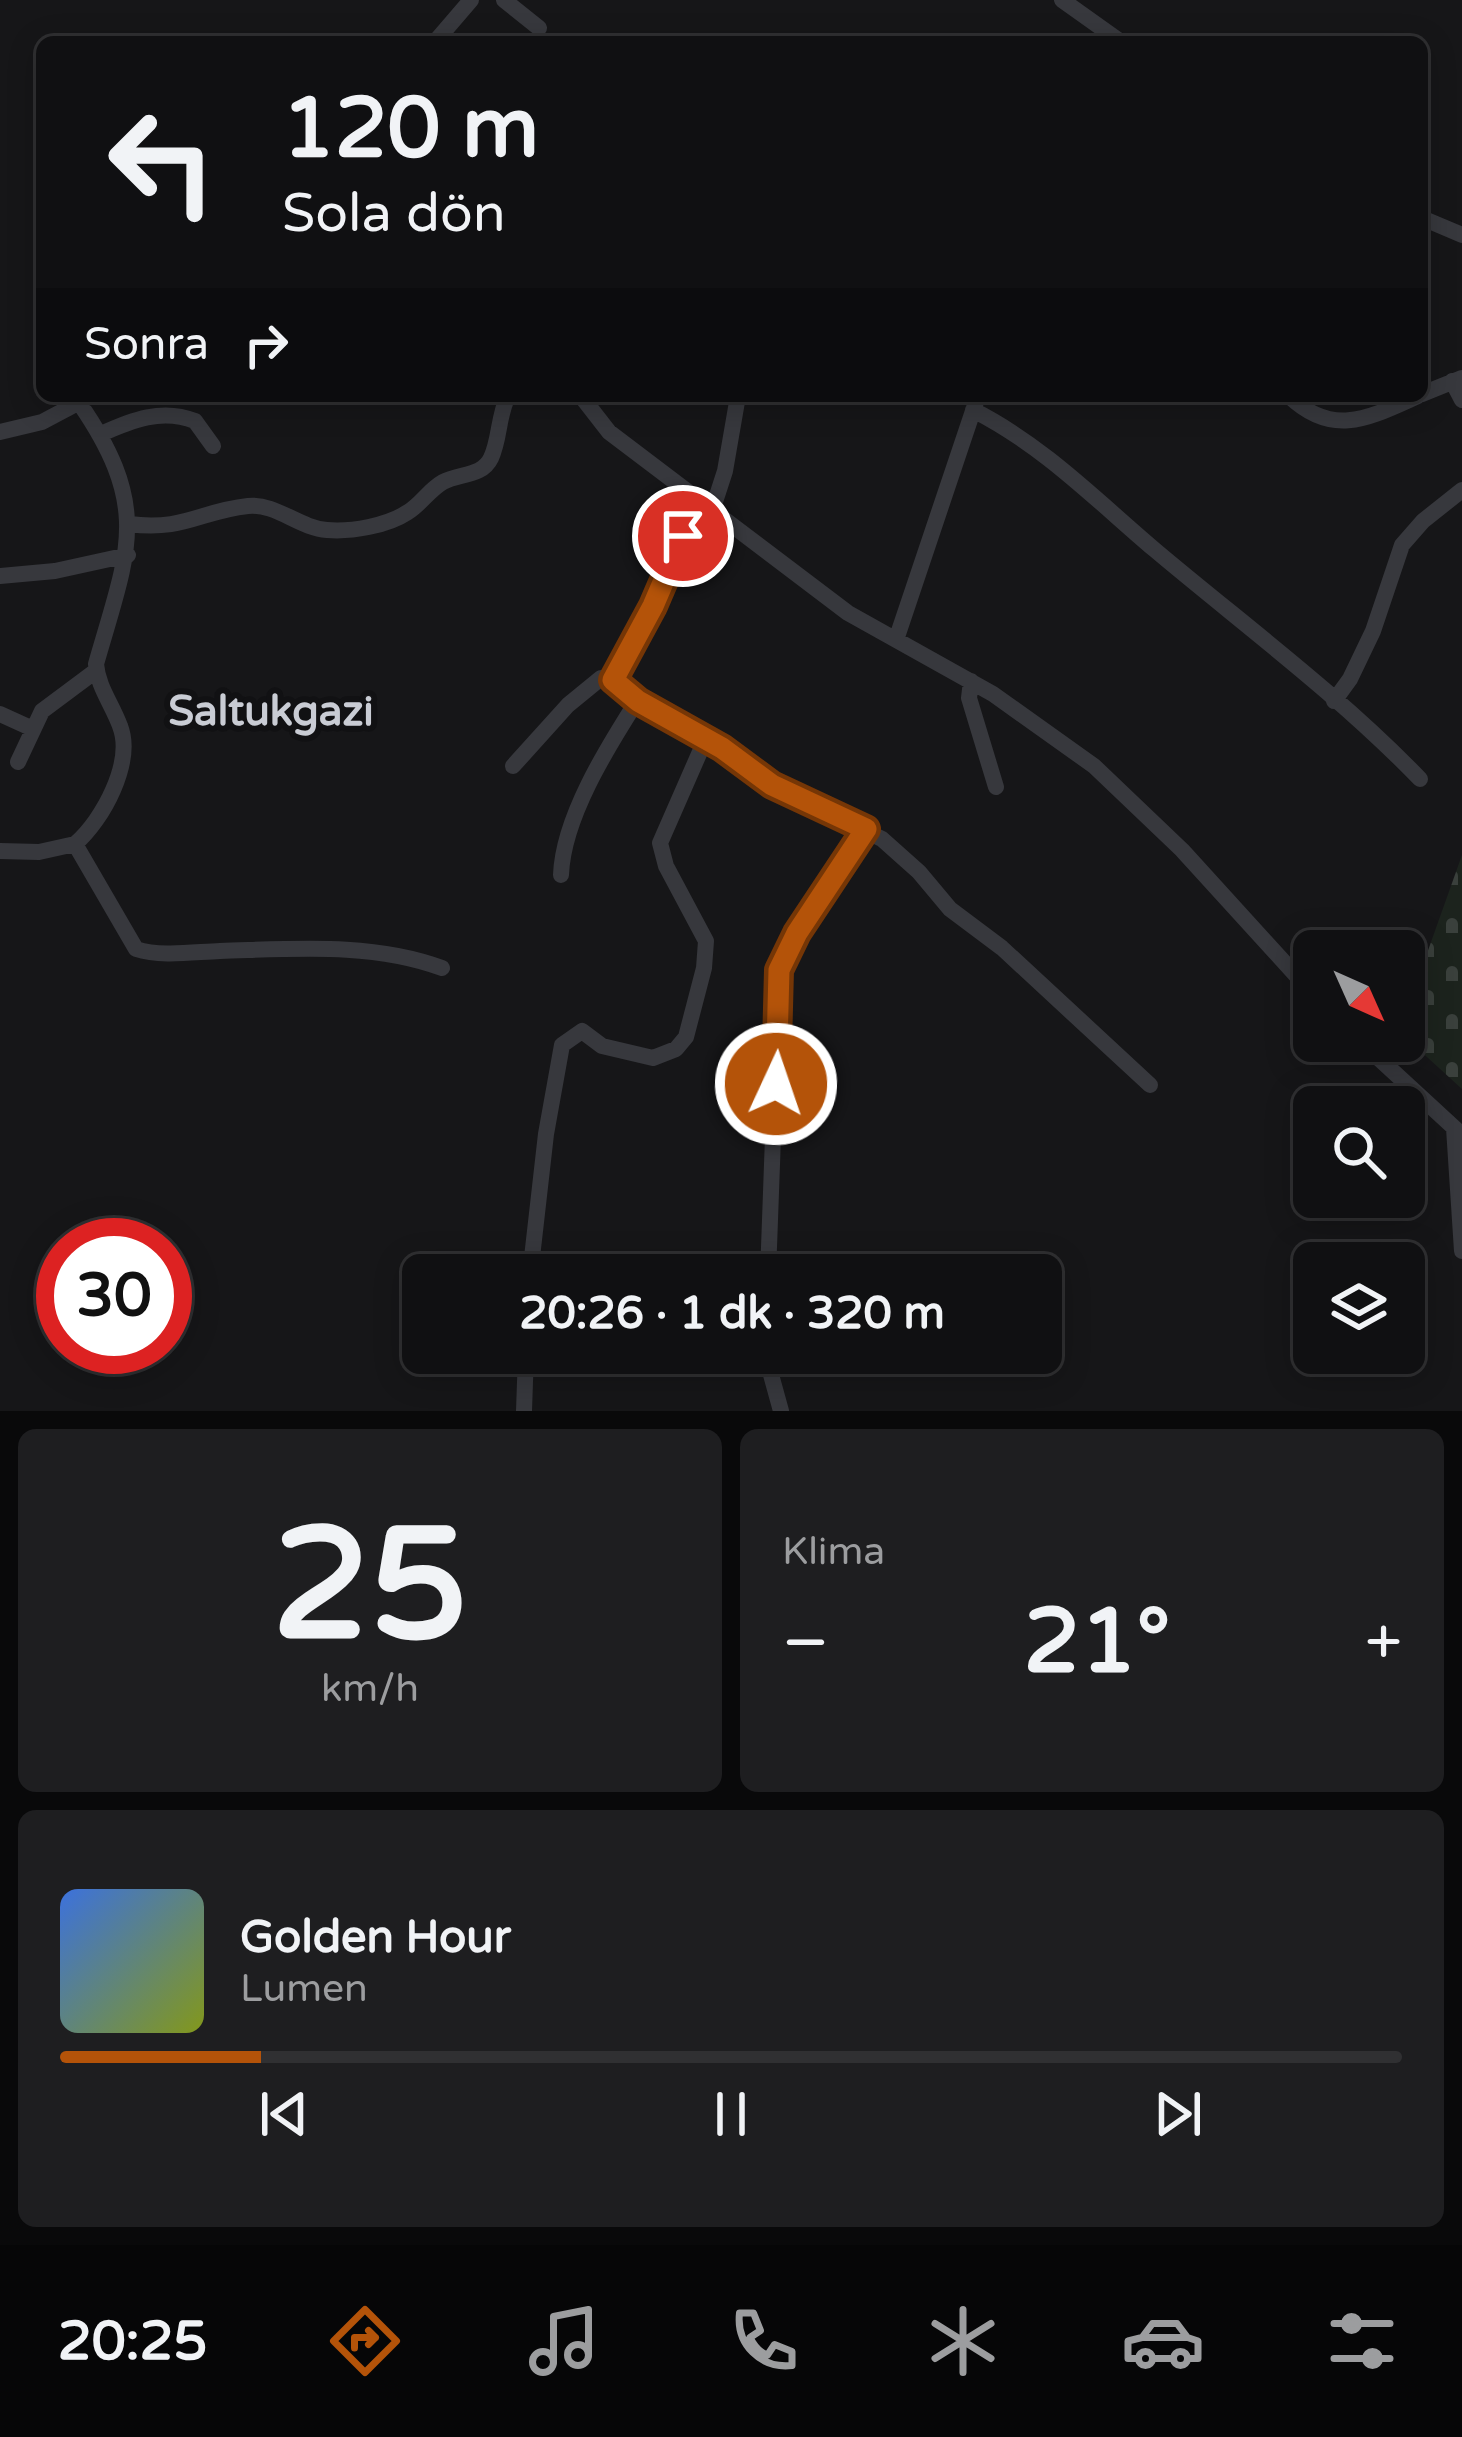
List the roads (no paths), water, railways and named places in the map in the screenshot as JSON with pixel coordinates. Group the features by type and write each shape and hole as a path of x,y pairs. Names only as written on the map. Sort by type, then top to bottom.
{"street":[{"path":"440,36 471,0"},
{"path":"504,0 539,28"},
{"path":"1062,0 1113,36"},
{"path":"1428,221 1462,235"},
{"path":"1428,392 1457,380 1462,400"},
{"path":"0,432 42,422 82,402"},
{"path":"0,851 39,852 75,844 125,762 122,730 97,670 128,554 129,524 120,474 87,402"},
{"path":"129,524 172,526 250,506 330,530 397,518 449,478 484,468 491,458 505,402"},
{"path":"586,402 609,432 848,614 971,681 1094,766 1182,850 1293,972"},
{"path":"613,680 725,471 737,402"},
{"path":"1297,402 1317,417 1335,422 1354,421 1404,402"},
{"path":"896,640 976,403 1072,475 1151,547 1372,730 1420,778"},
{"path":"100,434 132,420 170,415 195,422 213,446"},
{"path":"1334,701 1363,653 1402,545 1462,490"},
{"path":"0,576 56,571 128,554"},
{"path":"18,761 42,711 97,670"},
{"path":"513,766 583,690 601,678 613,680 638,701 706,738 789,795 866,829 909,861 950,909 1002,948 1150,1085"},
{"path":"971,681 969,698 996,787"},
{"path":"561,875 568,839 594,774 638,701"},
{"path":"0,714 32,729"},
{"path":"532,1254 562,1045 582,1031 602,1046 653,1058 676,1049 686,1037 706,941 666,866 660,842 706,738"},
{"path":"769,1254 779,970 797,933 866,829"},
{"path":"75,844 136,949 340,950 398,956 442,968"},
{"path":"1383,1062 1458,1131 1462,1251"},
{"path":"524,1411 525,1374"},
{"path":"771,1374 782,1411"}],"district":[{"name":"Saltukgazi","path":"271,710"}]}
